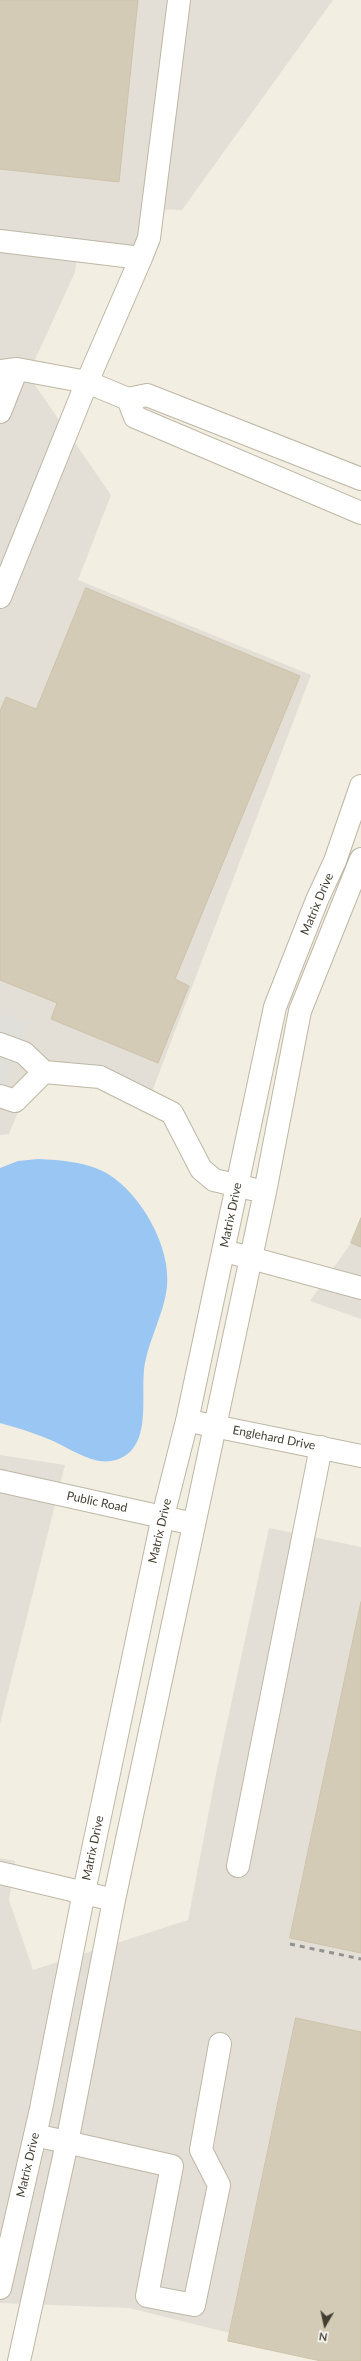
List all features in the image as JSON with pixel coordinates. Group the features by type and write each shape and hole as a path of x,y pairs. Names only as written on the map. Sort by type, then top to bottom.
{"street":[{"path":"0,597 87,382 149,238 179,0"},
{"path":"0,241 141,258"},
{"path":"0,412 8,370 87,382 128,399 147,395 361,479"},
{"path":"128,399 135,417 361,513"},
{"name":"Matrix Drive","path":"0,2288 35,2135 84,1892 163,1516 187,1421 275,1008 317,900 335,861 361,786"},
{"path":"335,861 360,867"},
{"name":"Matrix Drive","path":"19,2361 66,2143 114,1900 265,1192 300,1011 360,867"},
{"path":"0,1044 24,1053 44,1072 100,1077 172,1113 201,1169 214,1180 265,1192"},
{"path":"0,1096 15,1101 44,1072"},
{"path":"224,1251 361,1288"},
{"name":"Englehard Drive","path":"187,1421 361,1456"},
{"path":"238,1866 321,1447"},
{"name":"Public Road","path":"0,1481 194,1524"},
{"path":"0,1873 114,1900"},
{"path":"172,2166 147,2296 194,2305 219,2185 201,2150 220,2044"},
{"path":"35,2135 172,2166 201,2150"}],"shaded area":[{"path":"0,0 333,0 182,210 151,209 142,251 79,243 75,272 28,375 111,495 78,580 311,675 148,1102 39,1061 9,1134 0,1135"},
{"path":"0,1011 29,1022 0,1094"},
{"path":"361,1218 361,1319 310,1301 351,1243"},
{"path":"0,1455 65,1465 0,1724"},
{"path":"269,1528 361,1547 361,2361 343,2361 129,2308 0,2303 0,1858 15,1861 9,1900 33,1970 188,1920 216,1774"}],"water":[{"path":"38,1159 83,1164 108,1174 120,1183 143,1208 152,1223 164,1255 167,1272 167,1287 163,1306 145,1363 141,1432 136,1444 128,1454 116,1460 98,1461 80,1455 46,1438 0,1423 0,1168 18,1161"}],"building":[{"path":"0,0 138,0 119,182 0,169"},
{"path":"86,588 300,676 175,979 189,986 158,1063 51,1019 57,1003 0,980 0,711 6,697 36,709"},
{"path":"361,1218 361,1247 351,1243"},
{"path":"361,1602 361,1953 290,1938"},
{"path":"296,2018 361,2032 361,2361 321,2361 228,2341"}],"railway":[{"path":"290,1944 361,1959"}]}
